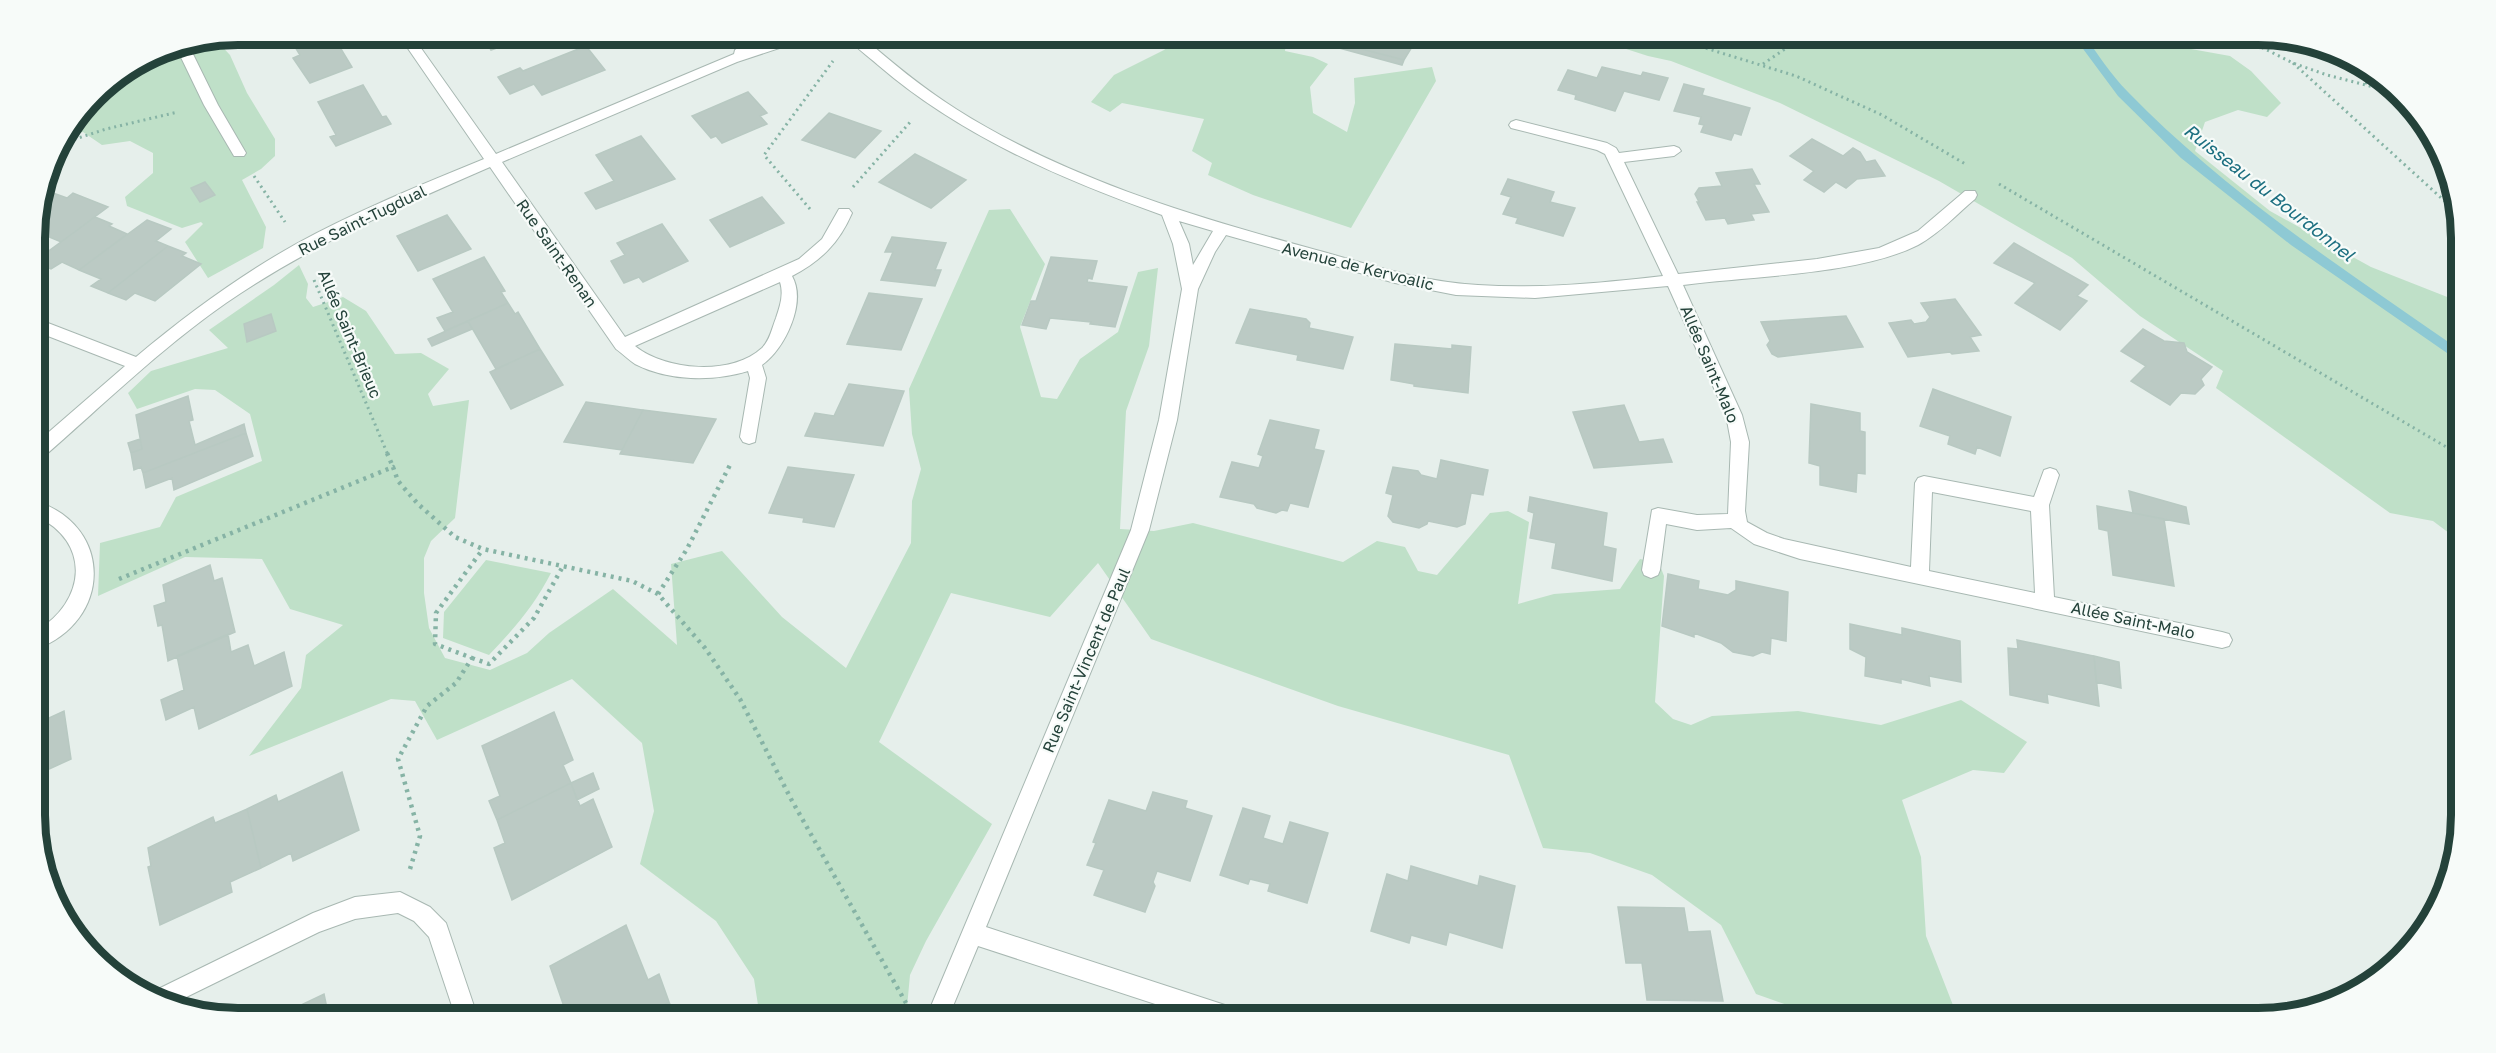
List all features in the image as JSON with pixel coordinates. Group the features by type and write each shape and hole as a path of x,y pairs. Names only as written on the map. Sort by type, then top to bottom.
{"street":[{"name":"Rue Saint-Renan","path":"412,45 622,345 643,360 684,371 725,370 753,361 771,349 785,315 791,291 790,284 783,274"},
{"name":"Rue Saint-Tugdual","path":"732,58 750,45"},
{"name":"Rue Saint-Tugdual","path":"45,444 136,364 222,298 301,248 360,218 491,160 732,58 778,45"},
{"name":"Avenue de Kervoalic","path":"863,47 980,132 1081,178 1222,230 1375,272 1446,288 1541,291 1673,280 1832,262 1888,251 1907,244 1923,234 1970,195"},
{"path":"186,53 211,105 239,153"},
{"path":"1516,125 1602,146 1611,151 1615,158 1674,151"},
{"name":"Allée Saint-Malo","path":"1615,158 1734,414 1740,442 1737,520 1739,526 1781,547 2222,640"},
{"name":"Rue Saint-Vincent de Paul","path":"1168,211 1181,244 1190,289"},
{"path":"622,345 783,274 813,258 835,233 844,213"},
{"name":"Rue Saint-Vincent de Paul","path":"941,1008 1140,530 1168,420 1190,289 1208,250 1222,230"},
{"path":"45,328 136,364"},
{"path":"748,438 758,378 753,361"},
{"path":"2044,601 2040,506 2050,475"},
{"path":"1920,575 1924,483 2040,506"},
{"path":"45,513 66,524 81,547 85,575 80,595 72,612 62,625 45,635"},
{"path":"1651,570 1658,515 1703,524 1719,524 1737,520"},
{"path":"168,995 313,924 355,908 400,902 422,914 438,931 464,1008"},
{"path":"972,933 1201,1008"}],"path":[{"path":"1697,45 1796,76 1882,116 1974,170"},
{"path":"1762,64 1790,45"},
{"path":"2257,45 2293,63 2381,89"},
{"path":"835,233 811,210 764,155 835,59 863,47"},
{"path":"2293,63 2447,203"},
{"path":"2361,84 2372,83"},
{"path":"844,213 840,201 931,98"},
{"path":"72,140 106,129 211,105"},
{"name":"Allée Saint-Brieuc","path":"239,153 301,248 399,482 439,524 455,537 483,549 562,568 632,581 658,594"},
{"path":"1995,182 2451,450"},
{"path":"748,438 740,446 687,549 658,594 705,648 740,699 791,799 909,1008"},
{"path":"80,595 393,467"},
{"path":"483,549 436,613 434,627 435,644 489,664 534,618 562,568"},
{"path":"400,902 420,836 398,759 427,706 456,683 472,658"}],"green space":[{"path":"1170,45 1286,45 1285,51 1313,57 1328,64 1310,87 1313,113 1347,132 1355,103 1354,78 1432,67 1436,81 1351,228 1253,195 1208,175 1212,163 1192,151 1204,119 1122,103 1110,112 1091,102 1114,75"},
{"path":"1573,45 2186,45 2191,49 2230,56 2251,71 2281,103 2267,117 2238,110 2205,122 2195,151 2270,211 2371,267 2451,298 2451,534 2433,521 2390,513 2216,388 2223,371 2140,316 2072,258 1939,181 1780,103 1671,61 1620,47"},
{"path":"222,46 230,55 247,93 275,139 275,156 261,169 242,180 266,227 263,248 208,278 185,242 203,224 201,222 182,228 127,206 125,197 153,173 153,153 130,141 102,145 83,132 75,134 101,101 131,77 176,55"},
{"path":"1010,209 1045,264 1020,327 1041,397 1057,399 1080,359 1118,332 1138,272 1158,268 1149,346 1126,411 1120,529 1154,531 1193,523 1343,562 1377,541 1405,547 1418,571 1437,575 1490,513 1508,511 1529,522 1518,604 1554,594 1620,589 1640,559 1659,563 1664,576 1655,702 1673,719 1691,725 1712,716 1798,711 1881,725 1961,700 2027,742 2004,773 1973,770 1902,800 1921,857 1926,936 1954,1008 1796,1008 1756,994 1721,925 1652,875 1590,853 1543,848 1509,755 1338,706 1151,639 1098,563 1050,617 951,593 879,742 992,824 926,941 910,975 907,1008 758,1008 754,979 716,921 640,864 654,811 642,743 572,679 437,740 415,701 391,699 249,756 301,688 306,655 343,625 290,609 262,559 185,557 98,596 100,543 160,527 176,497 262,461 250,414 215,390 195,389 137,409 128,393 151,371 228,348 209,330 299,265 308,284 306,298 313,307 343,297 366,311 395,354 421,353 449,369 428,394 433,406 469,400 455,518 431,541 424,558 424,593 429,628 445,658 490,670 527,653 549,633 613,589 677,645 671,564 722,551 782,617 846,668 911,543 912,501 921,469 912,434 909,389 989,210"},
{"path":"486,560 551,573 523,617 489,655 443,638 444,612"}],"building":[{"path":"339,45 352,67 310,83 293,58 300,55 295,47"},
{"path":"488,45 505,45 491,50"},
{"path":"1002,45 1024,45 1023,48"},
{"path":"1328,45 1346,45 1404,60 1402,65"},
{"path":"1346,45 1413,45 1404,60"},
{"path":"586,46 605,70 542,95 534,84 510,94 498,77 520,68 523,71"},
{"path":"1602,67 1641,76 1643,72 1668,78 1659,100 1624,91 1615,111 1575,99 1576,95 1558,90 1568,70 1597,78"},
{"path":"1684,84 1704,89 1702,95 1750,108 1741,135 1734,133 1731,140 1701,132 1704,125 1699,124 1701,117 1674,111"},
{"path":"363,85 382,117 386,116 391,124 336,146 330,137 336,135 318,102"},
{"path":"748,92 767,113 760,116 767,124 722,143 716,136 711,138 692,116"},
{"path":"829,113 881,131 855,158 802,140"},
{"path":"641,136 675,179 596,209 585,193 614,181 596,155"},
{"path":"1812,139 1843,156 1853,148 1860,152 1866,162 1875,160 1885,176 1857,179 1846,188 1836,182 1824,192 1804,180 1814,171 1790,156"},
{"path":"915,154 966,180 931,208 879,182"},
{"path":"1752,169 1760,184 1754,184 1769,212 1751,214 1754,220 1728,224 1725,218 1706,220 1695,194 1699,188 1722,186 1716,173"},
{"path":"1508,179 1554,192 1550,202 1575,208 1563,236 1516,223 1518,218 1503,214 1511,197 1501,194"},
{"path":"205,182 215,195 200,202 191,188"},
{"path":"53,193 67,198 73,193 108,207 61,242 45,235 50,195"},
{"path":"762,197 784,223 730,247 710,220"},
{"path":"447,215 471,249 418,271 397,236"},
{"path":"95,217 127,234 79,270 62,262 51,269 45,267 45,254"},
{"path":"147,220 171,229 156,241 168,246 108,293 91,286 101,279 79,270"},
{"path":"662,224 688,261 643,282 639,277 624,283 611,261 625,255 617,243"},
{"path":"892,237 946,243 935,270 941,270 935,286 881,280 893,252 885,252"},
{"path":"2014,243 2088,285 2077,296 2087,301 2060,330 2015,303 2035,283 1994,263"},
{"path":"168,246 186,253 182,256 201,264 155,301 135,293 126,300 108,293"},
{"path":"484,257 505,291 501,292 508,303 445,331 437,318 453,312 433,279"},
{"path":"1051,257 1097,261 1092,279 1088,278 1087,282 1127,287 1115,327 1050,318 1046,329 1022,325 1031,301 1036,301"},
{"path":"869,293 922,299 901,350 847,344"},
{"path":"1955,299 1981,335 1970,337 1979,351 1908,357 1889,323 1911,320 1914,324 1926,322 1930,317 1921,303"},
{"path":"508,303 515,314 518,312 540,349 496,369 468,321"},
{"path":"1250,309 1306,319 1310,323 1309,328 1353,337 1343,369 1297,360 1298,355 1236,343"},
{"path":"271,314 276,331 247,342 244,324"},
{"path":"1846,316 1863,347 1778,357 1772,354 1767,345 1770,341 1761,322"},
{"path":"468,321 472,329 432,346 428,339"},
{"path":"2143,329 2164,341 2184,343 2187,352 2212,367 2201,379 2204,385 2195,394 2181,393 2170,405 2131,381 2146,366 2121,351"},
{"path":"1395,344 1452,349 1452,345 1471,347 1468,393 1414,386 1414,384 1391,380"},
{"path":"540,349 563,385 511,409 490,372"},
{"path":"849,384 904,391 883,446 805,436 815,413 834,416"},
{"path":"1933,389 2011,417 2000,456 1977,447 1975,454 1948,444 1950,436 1920,426"},
{"path":"188,396 193,420 189,421 195,445 244,424 246,433 143,473 141,467 134,470 131,453 142,449 136,415"},
{"path":"586,402 643,410 622,450 564,442"},
{"path":"1811,404 1860,413 1860,431 1865,432 1865,474 1857,473 1856,492 1820,485 1820,466 1809,463"},
{"path":"1624,405 1639,442 1663,439 1672,462 1594,468 1573,412"},
{"path":"643,410 716,419 693,463 620,454"},
{"path":"1270,420 1319,430 1314,449 1324,451 1308,507 1290,503 1287,511 1282,510 1276,513 1257,508 1254,504 1220,497 1232,462 1259,468 1263,456 1258,454"},
{"path":"246,433 253,456 174,490 172,478 146,488 143,473"},
{"path":"140,439 142,449 131,453 128,443"},
{"path":"1441,460 1488,470 1483,495 1471,493 1465,524 1457,527 1428,521 1419,528 1393,522 1388,516 1393,495 1386,493 1393,467 1418,471 1421,475 1437,479"},
{"path":"788,467 854,475 834,527 803,522 804,518 769,513"},
{"path":"2129,491 2186,507 2189,524 2133,513"},
{"path":"1530,497 1607,513 1603,546 1616,549 1612,581 1552,568 1556,543 1530,538 1534,513 1528,511"},
{"path":"2097,506 2164,519 2174,586 2113,575 2108,531 2099,529"},
{"path":"210,565 214,581 222,578 235,632 168,661 162,625 158,626 154,606 166,602 163,585"},
{"path":"1668,574 1699,581 1698,589 1728,595 1736,590 1736,581 1788,592 1786,641 1771,638 1770,654 1762,652 1753,656 1733,652 1721,643 1694,633 1694,637 1662,626"},
{"path":"1850,624 1902,635 1902,628 1960,641 1961,682 1929,676 1930,686 1901,679 1901,683 1865,676 1866,657 1850,649"},
{"path":"228,634 231,652 248,645 254,666 284,652 292,686 199,729 194,707 166,720 161,700 184,690 177,656"},
{"path":"2017,640 2094,656 2099,706 2047,694 2048,703 2010,695 2008,648 2018,649"},
{"path":"2094,656 2119,662 2121,688 2096,682"},
{"path":"64,711 71,759 45,771 45,720"},
{"path":"554,712 573,760 563,765 571,783 497,820 489,801 500,796 482,746"},
{"path":"342,772 359,830 293,861 291,853 261,868 247,809 276,795 278,802"},
{"path":"593,773 599,789 577,800 571,783"},
{"path":"571,783 580,806 593,799 612,847 512,900 494,848 505,843 497,820"},
{"path":"1153,792 1187,801 1185,808 1212,816 1190,881 1157,871 1153,882 1155,886 1145,912 1094,895 1104,870 1087,865 1109,800 1146,811"},
{"path":"1243,808 1270,816 1263,838 1283,844 1290,822 1328,833 1307,903 1268,891 1270,884 1250,879 1248,884 1220,875"},
{"path":"247,809 261,868 230,882 232,892 160,925 148,867 151,866 148,848 213,817 215,823"},
{"path":"1411,866 1478,886 1480,876 1515,886 1502,948 1449,932 1446,945 1411,935 1409,943 1371,931 1387,874 1408,881"},
{"path":"1618,907 1684,908 1688,932 1710,931 1723,1001 1647,1000 1642,963 1626,963"},
{"path":"626,925 648,980 659,974 669,1002 658,1008 565,1008 550,966"},
{"path":"324,994 327,1008 295,1008"},
{"path":"669,1002 672,1008 658,1008"}],"waterway":[{"name":"Ruisseau du Bourdonnel","path":"2085,45 2122,93 2185,155 2296,242 2451,351"}]}
